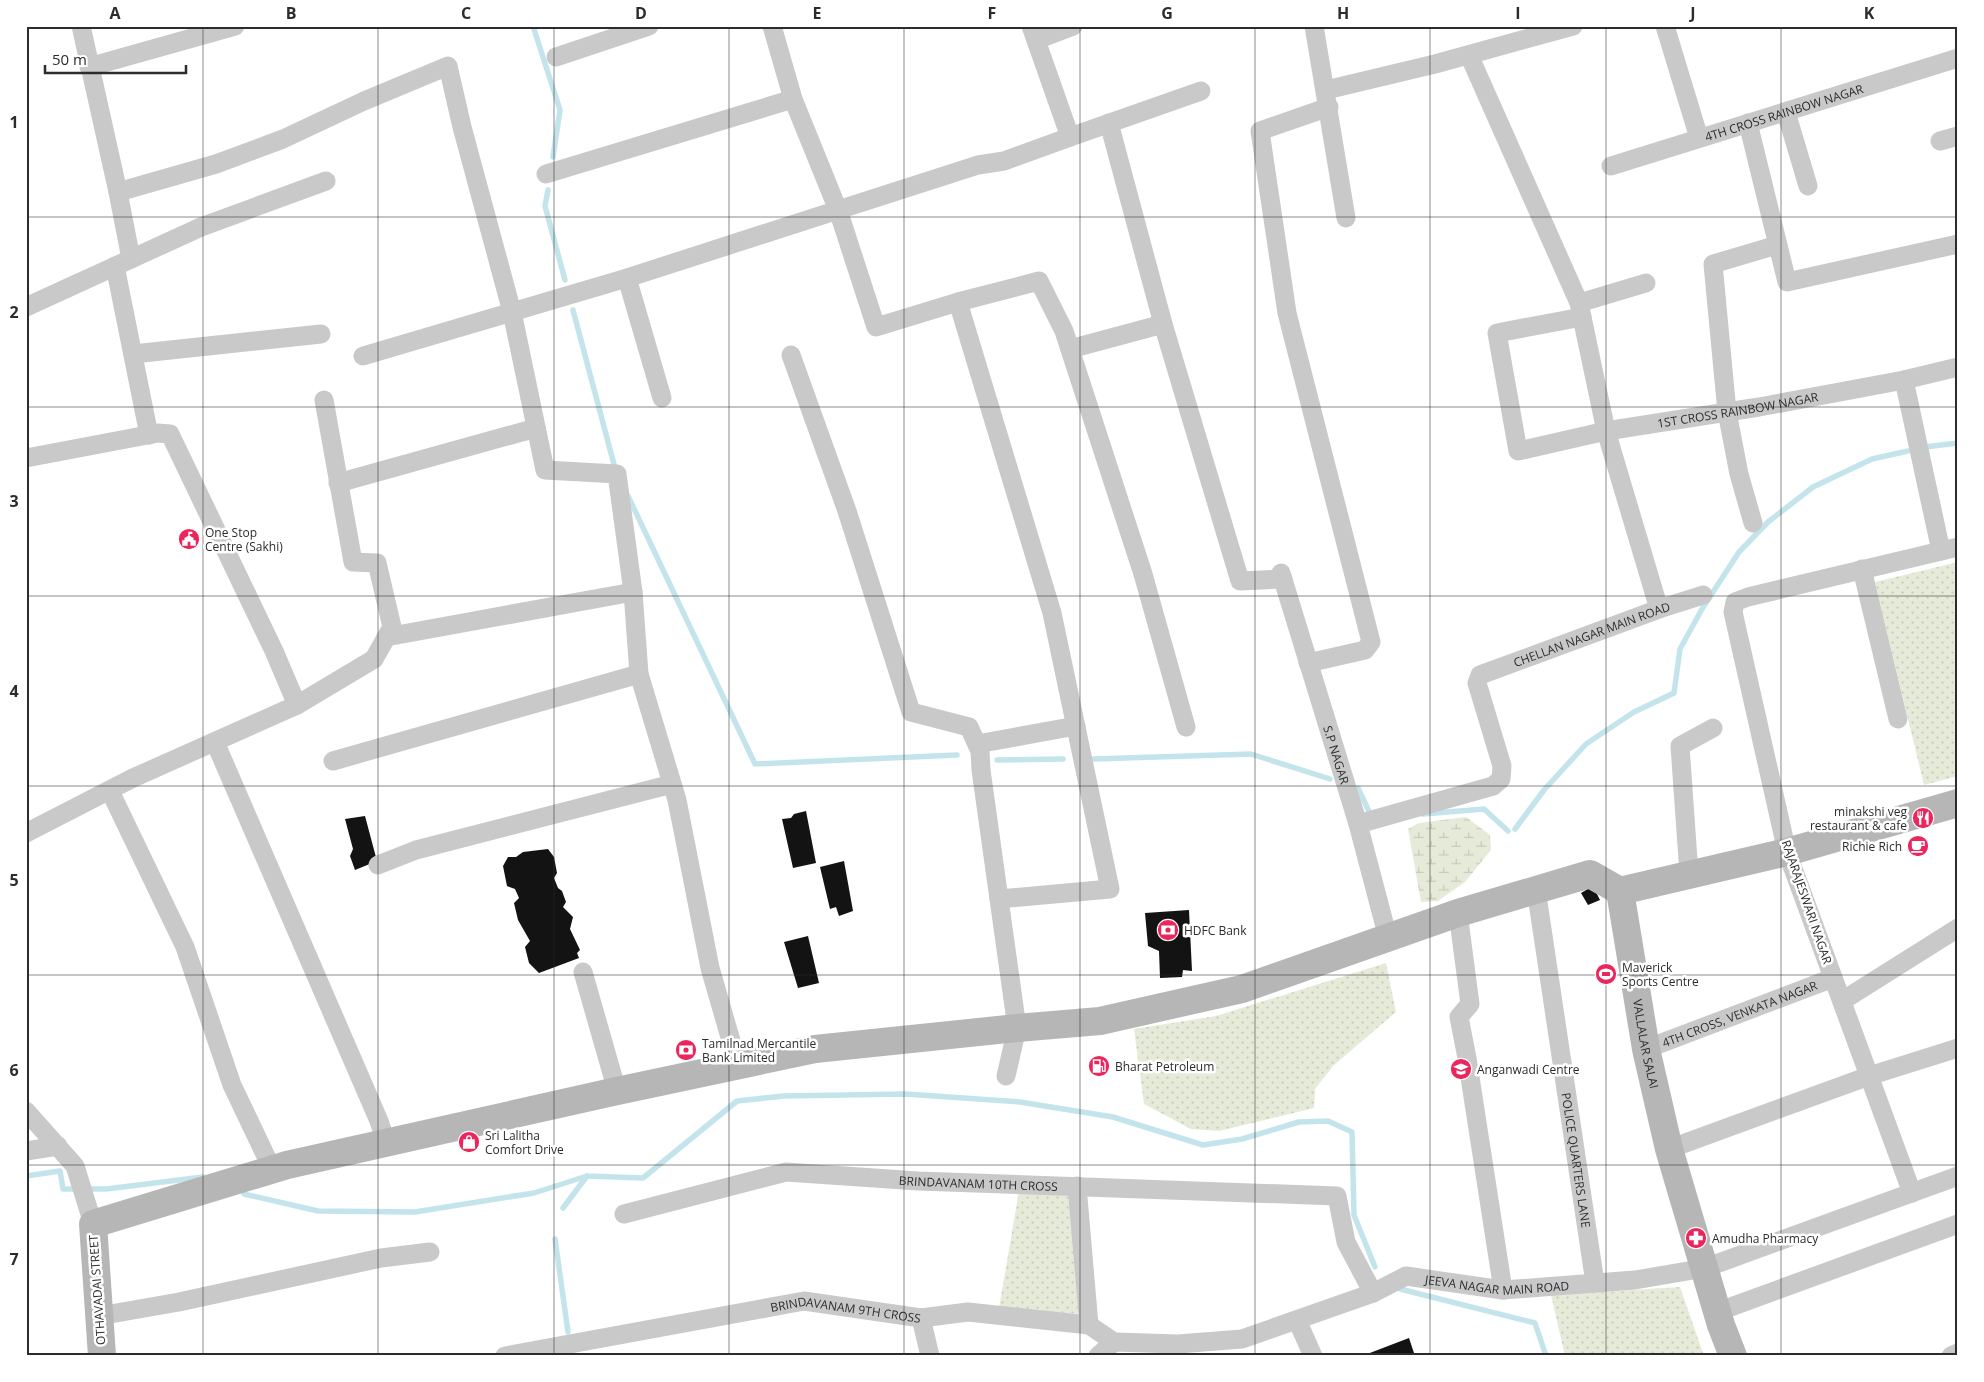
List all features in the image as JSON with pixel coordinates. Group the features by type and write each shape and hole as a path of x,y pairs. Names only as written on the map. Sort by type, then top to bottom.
{"street":[{"path":"80,26 118,192 123,263 133,354 149,435"},
{"path":"89,67 235,26"},
{"path":"772,26 793,99 838,210 876,327 958,302 1039,281 1064,331 1070,349 1143,574 1186,727"},
{"path":"1070,137 1034,33 1073,26"},
{"path":"1314,26 1346,218"},
{"path":"1308,663 1365,650 1371,642 1287,313 1260,131 1327,98 1573,26"},
{"path":"1666,26 1700,138"},
{"path":"556,57 640,28"},
{"path":"1469,55 1581,310 1606,431 1658,609"},
{"name":"4TH CROSS RAINBOW NAGAR","path":"1611,166 1958,58"},
{"path":"118,192 216,164 283,139 364,100 448,66 462,127 512,312 545,470 617,474 633,592 638,674 677,800 710,968 738,1065"},
{"path":"363,356 627,278 978,165 1004,161 1200,91"},
{"path":"546,174 793,99"},
{"path":"1786,112 1808,186"},
{"path":"1070,349 1163,324 1109,123"},
{"path":"1748,123 1787,282 1958,244"},
{"path":"27,304 201,227 326,181"},
{"path":"1753,522 1739,474 1727,412 1713,264 1777,245"},
{"path":"627,278 662,398"},
{"path":"1581,310 1646,283"},
{"path":"958,302 1052,613 1110,888 999,899"},
{"name":"1ST CROSS RAINBOW NAGAR","path":"1581,310 1497,333 1518,451 1606,431 1727,412 1904,380 1958,367"},
{"name":"S.P NAGAR","path":"1163,324 1240,581 1282,576 1358,824 1388,938"},
{"path":"133,354 321,334"},
{"path":"791,355 847,511 911,712 969,727 980,751 981,770 1017,1028 1006,1076"},
{"path":"1898,719 1862,569 1949,549 1904,380"},
{"path":"26,833 110,790 297,705 374,659 392,627 377,563 352,562 324,400"},
{"path":"338,483 536,428"},
{"path":"26,458 158,433 170,434 274,651 297,705"},
{"name":"RAJARAJESWARI NAGAR","path":"1862,569 1748,596 1735,602 1733,612 1787,852 1912,1193"},
{"path":"386,637 633,592"},
{"name":"CHELLAN NAGAR MAIN ROAD","path":"1358,824 1492,786 1501,779 1502,766 1478,683 1480,675 1658,609 1703,595"},
{"path":"333,761 638,674"},
{"path":"977,744 1076,726"},
{"path":"1689,874 1680,746 1713,728"},
{"path":"215,742 379,1121 386,1142"},
{"path":"378,865 416,850 672,784"},
{"path":"110,790 185,947 232,1085 272,1169"},
{"path":"26,1111 75,1166 91,1216 272,1169 386,1142 815,1049 1100,1021 1242,989 1458,912 1590,874 1620,891 1787,852 1958,803"},
{"name":"POLICE QUARTERS LANE","path":"1536,889 1595,1283"},
{"name":"VALLALAR SALAI","path":"1620,891 1646,1048 1669,1149 1717,1312 1733,1356"},
{"path":"1458,912 1470,1004 1459,1017 1503,1290"},
{"path":"1842,1001 1958,928"},
{"path":"582,972 617,1091"},
{"name":"4TH CROSS, VENKATA NAGAR","path":"1646,1048 1833,978"},
{"path":"1669,1149 1869,1076 1958,1048"},
{"path":"26,1151 58,1146"},
{"name":"BRINDAVANAM 10TH CROSS","path":"624,1214 786,1172 918,1181 1337,1196 1346,1242 1373,1293"},
{"name":"JEEVA NAGAR MAIN ROAD","path":"1114,1342 1178,1344 1242,1339 1373,1293 1406,1276 1503,1290 1635,1280 1705,1268 1958,1176"},
{"path":"1077,1186 1089,1326"},
{"name":"OTHAVADAI STREET","path":"91,1216 102,1356"},
{"path":"1717,1312 1958,1224"},
{"path":"99,1316 179,1302 381,1258 430,1252"},
{"name":"BRINDAVANAM 9TH CROSS","path":"505,1356 804,1301 921,1318 968,1312 1089,1326 1114,1342"},
{"path":"921,1318 930,1356"},
{"path":"1297,1320 1313,1356"},
{"path":"1098,1356 1114,1342"},
{"path":"1951,1356 1958,1353"}],"green space":[{"path":"1958,562 1958,776 1924,785 1875,582"},
{"path":"1466,817 1490,835 1491,850 1465,882 1438,901 1421,902 1408,829 1419,823"},
{"path":"1386,963 1396,1012 1333,1066 1315,1089 1314,1108 1219,1131 1191,1129 1144,1104 1134,1029 1216,1016"},
{"path":"1019,1191 1070,1196 1079,1314 999,1308"},
{"path":"1680,1287 1704,1356 1565,1356 1551,1295"}],"building":[{"path":"806,811 816,863 793,868 782,819 791,818 794,814"},
{"path":"365,816 377,861 355,870 350,856 353,849 345,819"},
{"path":"548,849 554,857 557,873 554,878 566,902 563,907 573,917 570,929 580,950 577,953 579,958 539,973 529,963 525,947 530,941 518,920 514,903 519,898 515,889 507,886 503,866 508,857 516,857 523,852"},
{"path":"844,861 853,911 839,916 836,907 830,909 820,867"},
{"path":"1593,886 1600,900 1588,905 1581,893"},
{"name":"HDFC Bank","path":"1189,910 1192,971 1183,970 1182,977 1160,978 1159,951 1148,946 1145,913"},
{"path":"808,936 819,983 798,988 784,942"},
{"path":"1409,1338 1415,1356 1362,1356"}],"waterway":[{"path":"533,26 560,110 553,157"},
{"path":"548,190 545,206 565,280"},
{"path":"573,310 616,472"},
{"path":"1925,447 1958,443"},
{"path":"1515,829 1544,790 1586,744 1634,712 1674,693 1680,649 1702,609 1739,552 1768,522 1813,487 1872,459 1908,451"},
{"path":"628,496 755,764 957,755"},
{"path":"1094,759 1251,754 1330,779"},
{"path":"997,760 1063,759"},
{"path":"1358,788 1372,818"},
{"path":"1423,814 1484,809 1508,831"},
{"path":"244,1194 318,1211 415,1212 534,1193 587,1176 643,1178 737,1101 784,1096 905,1094 1020,1102 1113,1117 1203,1145 1242,1139 1299,1122 1328,1121 1352,1132 1354,1215 1375,1267"},
{"path":"26,1176 60,1171 63,1189 106,1189 203,1177"},
{"path":"563,1208 587,1176"},
{"path":"555,1239 568,1332"},
{"path":"1400,1289 1535,1323 1546,1356"}],"place":[{"name":"One Stop Centre (Sakhi)","path":"189,539"},
{"name":"minakshi veg restaurant & cafe","path":"1923,818"},
{"name":"Richie Rich","path":"1918,846"},
{"name":"HDFC Bank","path":"1168,930"},
{"name":"Maverick Sports Centre","path":"1606,974"},
{"name":"Tamilnad Mercantile Bank Limited","path":"686,1050"},
{"name":"Bharat Petroleum","path":"1099,1066"},
{"name":"Anganwadi Centre","path":"1461,1069"},
{"name":"Sri Lalitha Comfort Drive","path":"469,1142"},
{"name":"Amudha Pharmacy","path":"1696,1238"}]}
